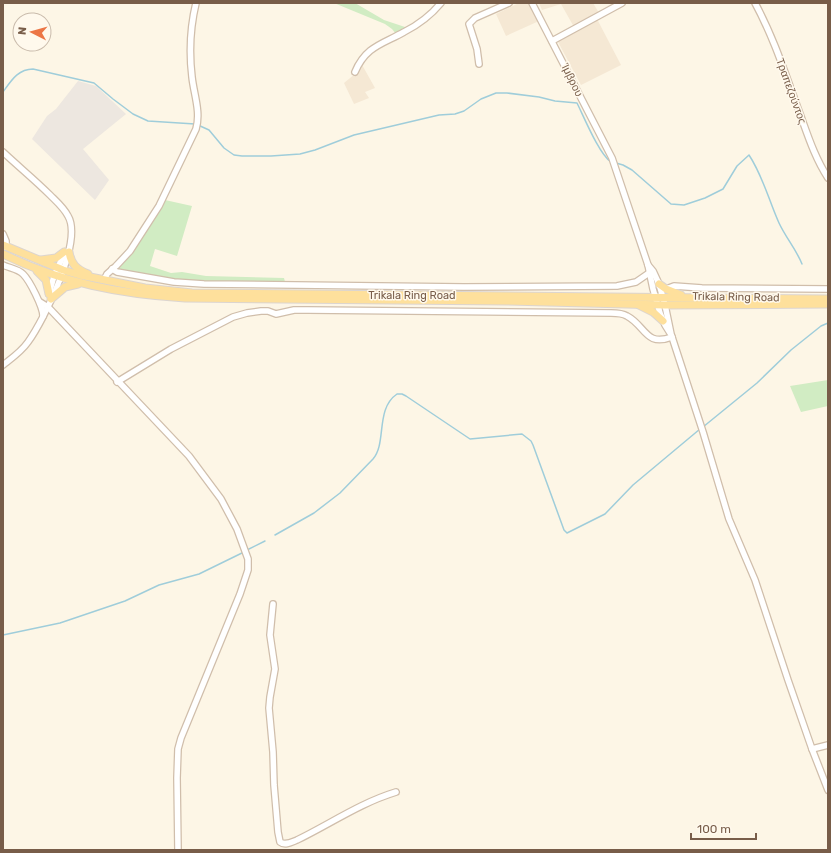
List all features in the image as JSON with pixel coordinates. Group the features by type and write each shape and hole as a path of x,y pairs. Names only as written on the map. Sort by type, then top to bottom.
{"main road":[{"name":"Trikala Ring Road","path":"4,246 38,260 59,273 83,284 118,291 159,296 202,299 637,303 657,305 828,304"},
{"path":"38,260 52,259 67,252 75,267 102,280"},
{"name":"Trikala Ring Road","path":"3,254 34,268 59,273 154,289 206,293 828,298"},
{"path":"34,268 46,280 49,301"},
{"path":"49,301 65,287 83,284"},
{"path":"659,284 666,289 685,297"},
{"path":"637,303 652,311 663,321"}],"street":[{"path":"102,280 130,251 160,206 199,122 191,72 190,48 191,31 196,3"},
{"path":"355,72 361,60 370,50 405,32 430,14 441,3"},
{"path":"479,64 477,49 469,24 475,18 509,3"},
{"name":"Ίμβρου","path":"532,3 612,158 648,265"},
{"path":"552,40 622,3"},
{"name":"Τραπεζούντος","path":"754,3 774,43 812,149 828,178"},
{"path":"3,152 65,210 72,227 70,243 43,318 26,344 3,365"},
{"path":"3,234 6,241 4,246"},
{"path":"3,265 24,275 40,302 43,311 43,318"},
{"path":"648,265 657,305 663,321 671,335"},
{"path":"648,265 653,271 659,284 671,335 703,432 729,519 755,580 812,750 828,790"},
{"path":"112,269 117,272 157,279 204,284 464,287 617,286 636,282 649,273"},
{"path":"666,289 674,286 828,290"},
{"path":"40,302 49,301"},
{"path":"49,301 117,382 182,448 197,466 225,507 237,529 247,556 248,567 244,583 181,738 178,749 176,791 178,850"},
{"path":"117,382 171,349 224,320 238,315 261,311 268,311 276,314 294,310 611,313 626,315 650,338 660,340 671,335"},
{"path":"273,604 270,635 276,669 269,708 280,842 284,844 293,842 363,805 396,792"},
{"path":"812,750 828,745"}],"shaded area":[{"path":"519,3 530,3 539,21 506,36 496,14"},
{"path":"539,3 593,3 599,13 574,27 561,4 542,10"},
{"path":"597,19 621,65 581,85 557,40"},
{"path":"361,63 375,88 365,92 369,98 354,104 344,83 355,74"},
{"path":"78,81 96,86 126,114 83,149 109,180 95,200 32,139 47,116 56,109"}],"green space":[{"path":"334,3 355,3 384,20 408,28 397,35 385,24"},
{"path":"165,200 192,206 177,256 155,249 150,266 171,273 182,272 206,276 284,278 285,282 194,282 120,273 116,268 137,245"},
{"path":"828,380 828,406 801,412 790,386"}],"waterway":[{"path":"3,92 15,76 23,71 33,69 94,83 133,114 148,121 195,124"},
{"path":"198,125 209,130 224,148 234,155 271,156 300,154 315,150 354,135 439,115 455,114 464,111 481,99 496,93 507,93 577,103 597,144 606,158 611,162"},
{"path":"616,163 632,170 671,204 684,205 705,198 723,189 737,166 749,155 762,180 779,223 802,264"},
{"path":"703,427 757,383 791,350 821,326 828,323"},
{"path":"275,535 314,513 340,493 373,459 380,444 383,417 386,408 390,400 397,394 406,396 470,439 522,434 531,441 564,530 567,533 605,514 633,485 700,429"},
{"path":"247,550 265,541"},
{"path":"3,635 60,623 125,601 159,585 199,574 244,552"}]}
